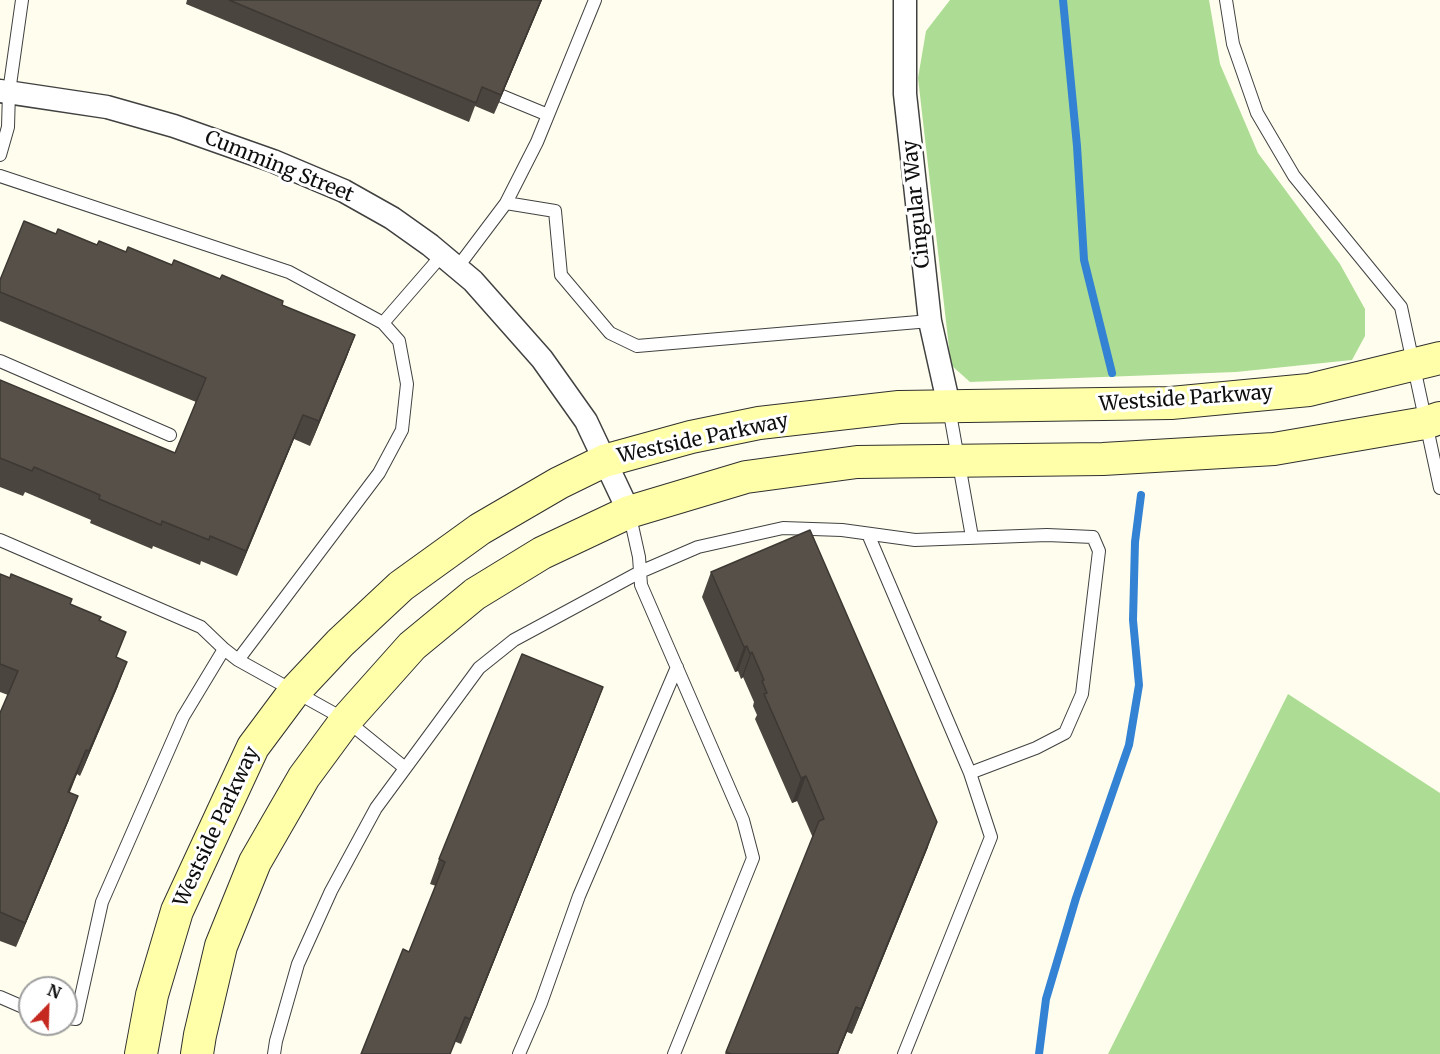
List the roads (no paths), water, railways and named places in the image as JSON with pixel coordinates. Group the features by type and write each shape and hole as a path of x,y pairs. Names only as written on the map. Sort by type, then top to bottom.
{"main road":[{"name":"Westside Parkway","path":"141,1054 152,995 177,911 253,747 294,692 340,643 401,586 480,529 559,483 604,460 759,423 899,407 1171,403 1309,390 1426,361"},
{"path":"197,1054 221,946 255,862 304,777 346,720 412,646 475,594 542,553 629,512 746,477 857,462 1103,459 1274,449 1432,420"}],"street":[{"name":"Cingular Way","path":"905,0 905,94 930,321 949,406"},
{"name":"Cumming Street","path":"5,91 107,107 174,126 273,161 344,190 392,218 473,281 542,359 586,421 629,512"}],"lane":[{"path":"0,155 8,127 5,91 22,0"},
{"path":"383,324 506,203 537,142 595,0"},
{"path":"1226,0 1233,44 1257,113 1294,176 1401,307 1426,361 1440,488"},
{"path":"502,96 548,115"},
{"path":"0,176 289,272 383,324 399,341 407,384 402,430 379,473 238,660"},
{"path":"506,203 555,211 561,275 610,333 637,346 930,321"},
{"path":"0,361 170,435"},
{"path":"949,406 972,537"},
{"path":"629,512 641,585 743,820 753,858 674,1054"},
{"path":"274,1054 298,964 331,891 376,808 479,668 514,640 640,572 698,547 783,528 842,530 915,540 972,537 1093,537 1099,551 1082,694 1065,733 1036,748 970,772"},
{"path":"868,534 970,772 991,837 904,1054"},
{"path":"0,540 201,627 238,660 346,720 405,768"},
{"path":"78,1010 102,902 183,717 224,649"},
{"path":"519,1054 579,896 677,668"},
{"path":"0,997 18,1005"}],"waterway":[{"path":"1063,0 1077,146 1084,260 1112,373"},
{"path":"1039,1054 1046,999 1076,898 1129,745 1139,685 1133,620 1135,542 1141,495"}]}
